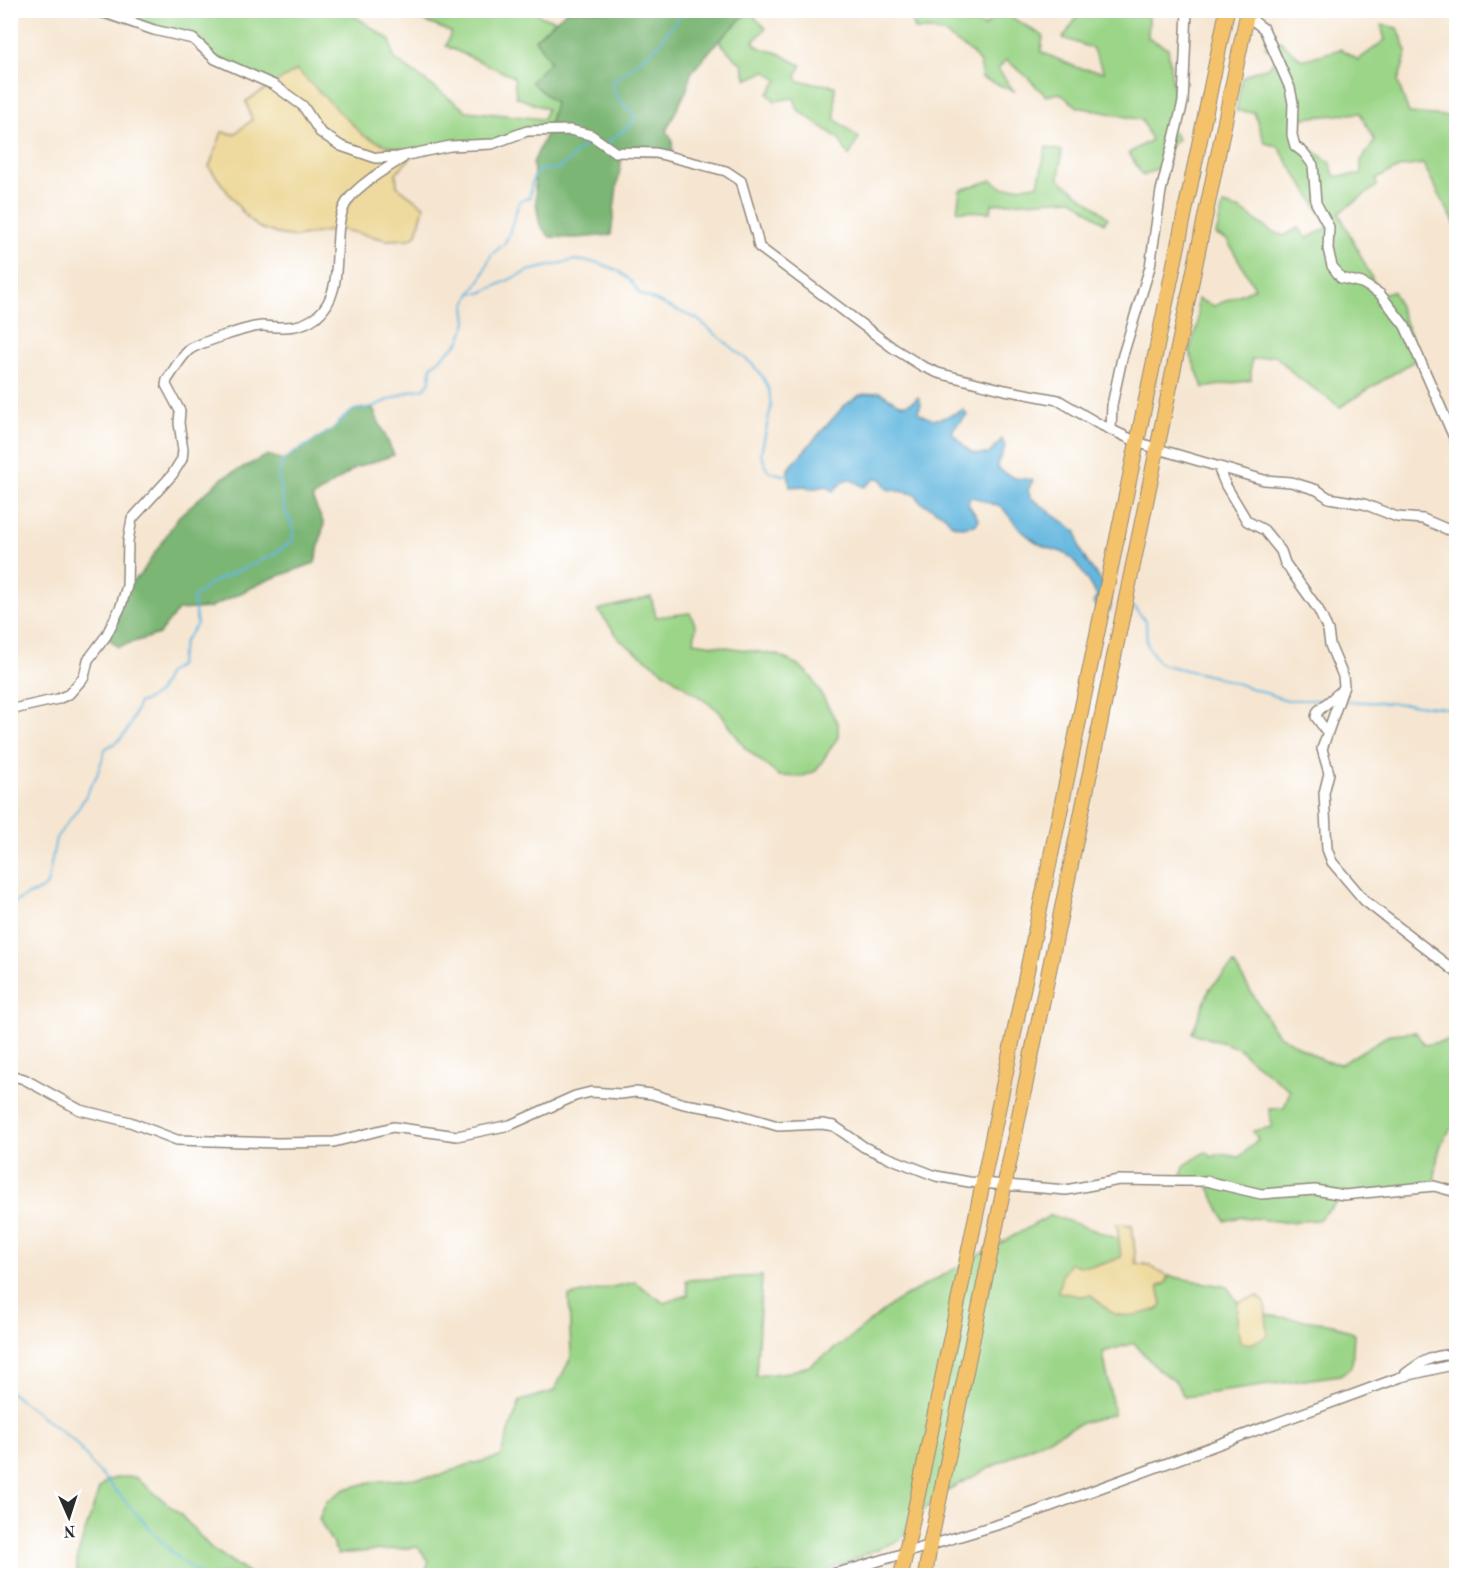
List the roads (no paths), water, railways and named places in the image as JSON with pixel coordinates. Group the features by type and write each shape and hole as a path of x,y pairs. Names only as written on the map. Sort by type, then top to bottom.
{"highway":[{"path":"901,1575 1227,10"},
{"path":"925,1575 1003,1185 1060,926 1248,13"}],"street":[{"path":"90,10 154,30 193,39 215,59 274,85 303,106 320,132 341,146 376,158 398,157 450,146 492,144 527,131 570,130 591,135 615,152 656,153 726,171 741,181 759,247 893,348 922,366 938,373 1005,390 1058,400 1111,430 1158,449 1264,480 1291,482 1317,490 1329,498 1364,504 1397,517 1423,519 1456,533"},
{"path":"1111,430 1112,405 1122,358 1150,267 1161,191 1183,102 1187,10"},
{"path":"1248,13 1264,29 1290,88 1293,103 1292,135 1295,146 1305,153 1313,165 1316,203 1329,227 1328,249 1332,266 1341,278 1362,283 1380,294 1406,326 1456,442"},
{"path":"10,711 69,694 84,677 88,660 106,636 121,606 127,586 128,541 132,519 172,475 182,459 180,411 166,385 166,380 190,349 204,342 261,326 288,328 316,316 333,292 340,217 348,200 357,190 407,155"},
{"path":"1218,467 1226,486 1247,521 1264,530 1281,551 1285,563 1318,609 1328,630 1330,645 1343,676 1342,690 1322,749 1329,773 1324,793 1327,849 1332,862 1365,901 1456,972"},
{"path":"1327,732 1316,717 1318,711 1342,690"},
{"path":"10,1075 24,1079 80,1110 130,1122 177,1140 334,1142 393,1127 457,1136 510,1125 575,1096 591,1092 621,1094 635,1092 652,1094 684,1104 722,1110 778,1126 822,1124 834,1126 864,1147 936,1176 1003,1185 1066,1190 1119,1180 1206,1181 1261,1194 1315,1190 1344,1195 1434,1186 1456,1192"},
{"path":"1401,1377 1419,1363 1432,1357 1445,1354 1456,1355"},
{"path":"824,1575 1013,1520 1401,1377 1456,1364"}],"water":[{"path":"879,392 903,404 912,402 918,397 921,404 918,412 930,418 940,418 963,410 967,415 953,429 953,434 965,447 976,454 989,454 1002,439 1005,447 997,465 998,469 1014,478 1033,480 1028,490 1030,497 1077,532 1081,551 1109,595 1110,611 1099,609 1093,603 1097,596 1072,559 1031,538 1001,506 970,497 968,504 979,520 975,525 961,527 953,525 944,515 919,501 916,494 887,489 881,479 876,478 864,487 850,479 845,480 833,491 827,486 809,489 806,486 790,487 788,469 844,406 860,395"}],"waterway":[{"path":"607,143 634,122 635,115 617,97 612,83 659,44 678,18 674,10"},
{"path":"10,907 47,885 56,838 80,806 97,775 106,748 124,735 131,724 139,702 158,693 168,673 179,665 184,642 197,624 193,598 211,583 273,555 292,541 294,530 284,507 278,476 283,460 333,429 354,410 372,407 411,391 425,388 430,381 431,367 460,341 467,322 465,306 481,279 491,255 504,244 508,237 519,202 530,197 532,182 537,172 540,169 549,170 561,167 586,144 596,144"},
{"path":"471,293 481,293 528,271 575,260 599,263 617,270 630,280 640,294 697,319 752,364 763,377 769,390 771,407 761,453 770,472 791,474"},
{"path":"1134,607 1146,622 1147,645 1160,664 1220,678 1287,700 1325,700"},
{"path":"1343,701 1456,709"},
{"path":"10,1392 73,1440 163,1543 181,1561 203,1576"}]}
